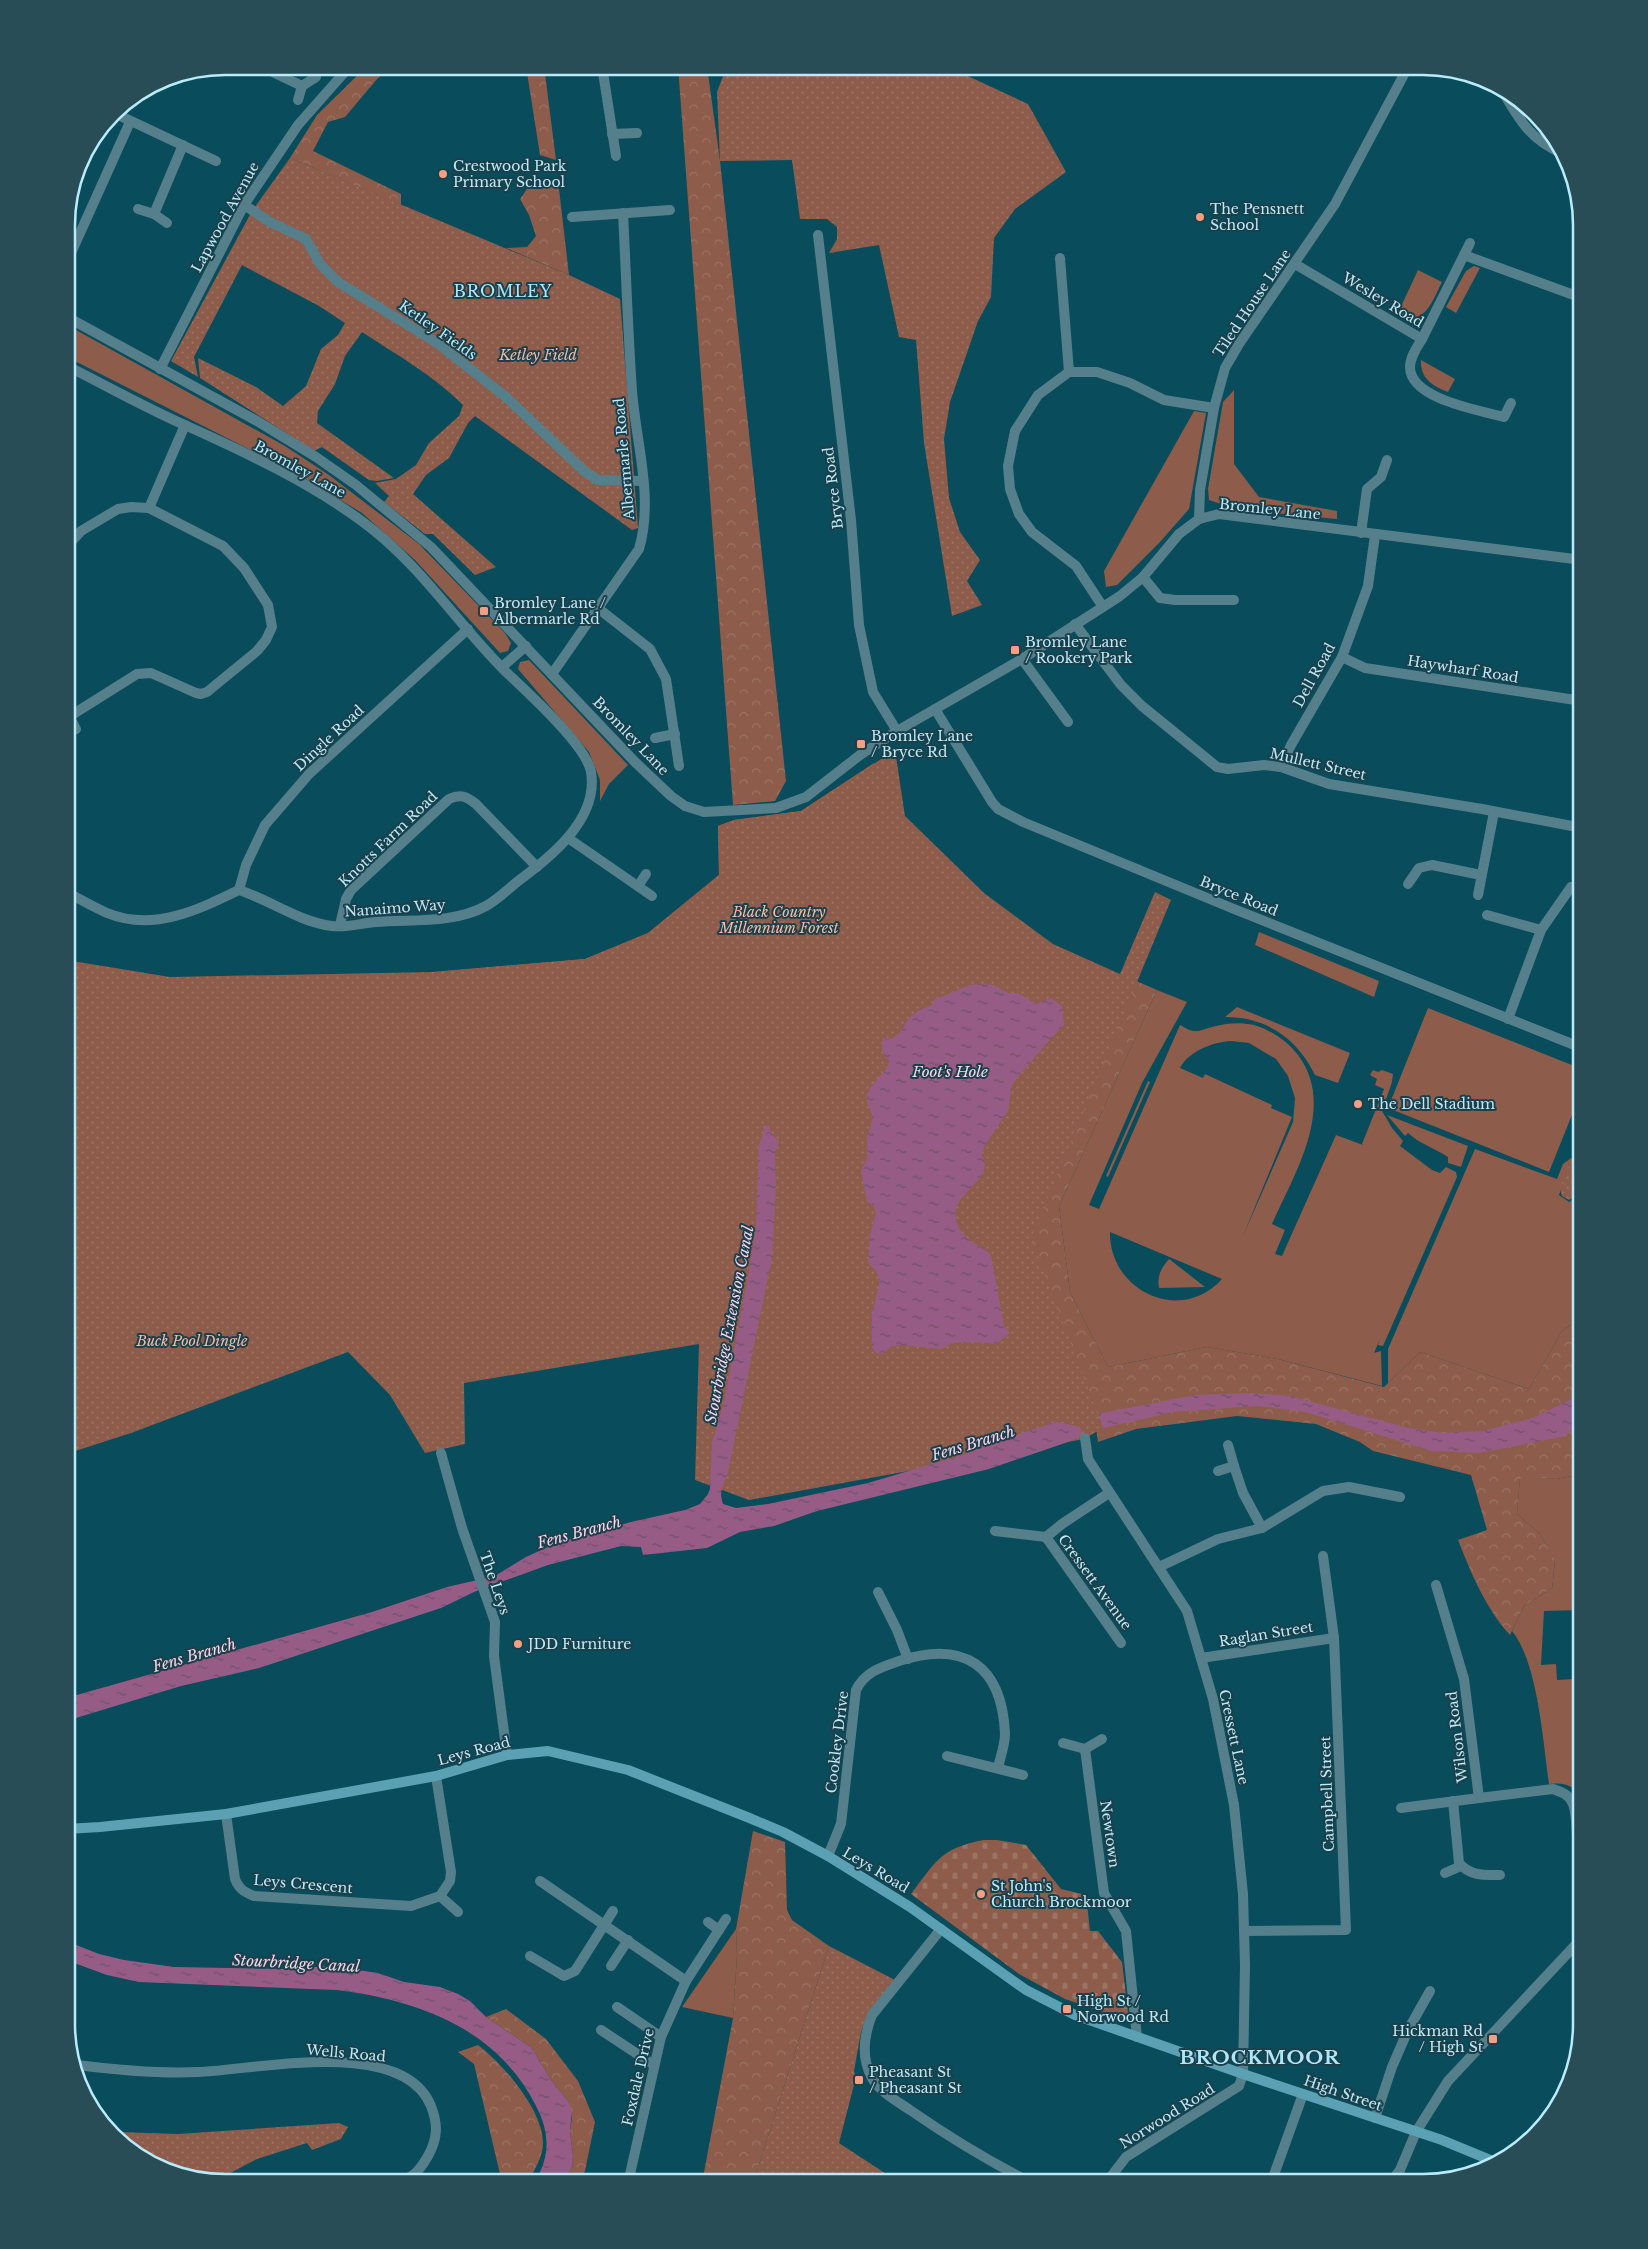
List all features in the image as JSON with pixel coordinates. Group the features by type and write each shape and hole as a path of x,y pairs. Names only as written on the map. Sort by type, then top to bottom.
{"main road":[{"name":"Leys Road","path":"75,1829 100,1828 226,1814 436,1776 507,1755 548,1752 628,1770 783,1832 828,1856 879,1887 941,1929"},
{"name":"High Street","path":"941,1929 1026,1990 1074,2014 1243,2074 1416,2132 1488,2159"}],"street":[{"path":"279,75 302,86"},
{"name":"Lapwood Avenue","path":"160,369 244,205 298,125 342,75"},
{"path":"603,75 616,156"},
{"name":"Tiled House Lane","path":"1199,520 1200,490 1214,408 1225,368 1239,344 1335,204 1404,75"},
{"path":"298,100 302,86 316,77"},
{"path":"1510,103 1527,130 1537,140 1551,148"},
{"path":"121,117 216,161"},
{"path":"75,244 130,122"},
{"path":"612,134 637,133"},
{"path":"154,214 183,145"},
{"name":"Ketley Fields","path":"244,205 270,222 306,239 320,264 338,282 438,343 506,397 584,471 598,480 643,481"},
{"path":"138,209 154,214 167,223"},
{"path":"572,217 670,210"},
{"name":"Albermarle Road","path":"552,674 639,549 644,532 643,481 632,393 623,213"},
{"name":"Bryce Road","path":"818,235 851,520 859,625 873,692 897,731"},
{"path":"1422,339 1470,243"},
{"path":"1464,255 1573,295"},
{"path":"1060,258 1069,372"},
{"name":"Wesley Road","path":"1295,264 1422,339 1411,360 1410,366 1414,382 1419,388 1430,395 1504,417 1511,403"},
{"name":"Bromley Lane","path":"75,321 256,421 316,457 356,485 431,547 635,762 671,796 695,810 714,813 776,808 806,797 860,755 897,731 1022,659 1120,596 1143,577 1179,534 1199,520 1219,514 1573,559"},
{"name":"Bromley Lane","path":"75,370 315,490 364,523 411,563 502,667"},
{"path":"1103,607 1076,566 1032,532 1019,514 1010,489 1008,466 1015,431 1038,395 1069,372 1096,372 1130,383 1164,400 1214,408"},
{"path":"149,508 185,425"},
{"path":"1361,533 1367,489 1381,477 1387,460"},
{"path":"75,537 118,509 131,507 149,508 223,546 244,568 268,605 272,627 266,640 257,651 207,692 201,694 151,673 138,674 75,713"},
{"name":"Dell Road","path":"1282,767 1291,745 1342,657 1368,586 1375,535"},
{"path":"1143,577 1160,598 1175,600 1234,600"},
{"path":"599,609 639,640 653,655 666,679 679,766"},
{"name":"Mullett Street","path":"1076,624 1121,684 1142,706 1209,762 1228,769 1264,765 1282,767 1329,784 1573,826"},
{"name":"Dingle Road","path":"239,890 246,865 265,825 309,774 468,629"},
{"path":"502,667 526,646"},
{"name":"Haywharf Road","path":"1342,657 1365,668 1573,700"},
{"path":"1022,659 1068,722"},
{"name":"Nanaimo Way","path":"239,890 260,896 296,915 333,926 452,918 486,906 537,867 568,838 586,810 591,798 591,771 581,751 502,667"},
{"name":"Bryce Road","path":"935,709 998,809 1023,822 1234,909 1573,1044"},
{"path":"655,738 674,734"},
{"name":"Knotts Farm Road","path":"340,926 346,899 351,890 449,799 457,796 466,796 476,804 537,867"},
{"path":"1478,895 1494,812"},
{"path":"568,838 652,896"},
{"path":"1408,884 1419,868 1432,865 1481,875"},
{"path":"638,886 646,874"},
{"path":"1508,1019 1541,930 1571,887"},
{"path":"75,896 108,913 124,918 156,920 187,914 239,890"},
{"path":"1486,915 1541,930"},
{"name":"Cressett Lane","path":"1085,1438 1088,1459 1187,1611 1213,1699 1234,1805 1243,1894 1243,2074"},
{"path":"1228,1445 1243,1493 1262,1528"},
{"name":"The Leys","path":"441,1453 462,1528 495,1622 494,1656 507,1755"},
{"path":"1218,1471 1234,1466"},
{"path":"1158,1567 1218,1539 1262,1528 1323,1491 1348,1487 1400,1496"},
{"name":"Cressett Avenue","path":"995,1531 1046,1537 1062,1524 1110,1493"},
{"name":"Cressett Avenue","path":"1046,1537 1121,1643"},
{"name":"Campbell Street","path":"1244,1931 1346,1930 1334,1638 1323,1556"},
{"name":"Wilson Road","path":"1436,1585 1464,1679 1479,1798 1553,1789 1563,1792 1573,1802"},
{"path":"878,1592 897,1630 908,1658"},
{"name":"Raglan Street","path":"1201,1658 1334,1638"},
{"name":"Cookley Drive","path":"828,1856 841,1824 856,1690 860,1681 878,1668 927,1654 945,1654 971,1661 983,1669 992,1682 1001,1703 1005,1736 998,1768"},
{"path":"1063,1743 1084,1750 1102,1739"},
{"name":"Newtown","path":"1084,1750 1104,1893 1126,1930 1137,2037"},
{"path":"947,1756 1023,1775"},
{"path":"436,1776 451,1872 450,1881 440,1896 458,1912"},
{"path":"1401,1808 1479,1798"},
{"path":"1453,1801 1459,1863 1465,1870 1476,1874 1500,1875"},
{"name":"Leys Crescent","path":"226,1814 235,1879 238,1888 254,1896 411,1906 440,1896"},
{"path":"1445,1873 1462,1866"},
{"path":"540,1881 686,1981"},
{"path":"530,1956 564,1976 570,1975 582,1962 613,1910"},
{"name":"Foxdale Drive","path":"630,2174 660,2037 686,1981 726,1919"},
{"path":"708,1922 719,1930"},
{"path":"941,1929 872,2015 866,2030 864,2043 867,2068 873,2080 886,2093 922,2118 1014,2174"},
{"path":"611,1966 628,1940"},
{"path":"1397,2174 1416,2132 1448,2081 1573,1948"},
{"path":"1375,2118 1392,2067 1408,2030 1430,1991"},
{"path":"617,2007 660,2037"},
{"path":"601,2030 654,2065"},
{"name":"Wells Road","path":"81,2065 121,2070 199,2072 313,2061 393,2071 412,2080 421,2089 436,2118 437,2132 433,2147 421,2168 414,2174"},
{"name":"Norwood Road","path":"1113,2174 1126,2157 1232,2092 1239,2086 1243,2074"},
{"path":"1274,2174 1303,2094"}],"green space":[{"path":"358,75 382,75 345,117 328,122 313,151 401,194 401,205 290,158 317,115"},
{"path":"527,75 545,75 556,160 540,155"},
{"path":"679,75 708,75 720,161 786,781 775,801 733,805"},
{"path":"724,75 965,75 1028,104 1066,172 1015,209 994,238 991,297 978,321 950,402 944,439 949,498 960,532 980,560 967,581 982,605 952,616 924,443 916,340 899,337 879,245 829,253 837,239 837,227 827,219 800,219 792,160 720,161 717,92"},
{"name":"Ketley Field","path":"290,158 569,275 620,299 638,528 632,530 475,416 468,423 449,458 426,475 413,494 496,567 475,575 433,534 425,534 384,502 389,496 375,483 396,479 416,465 429,443 459,416 463,405 427,375 362,332 345,356 335,384 318,411 317,423 394,478 377,481 369,480 322,447 314,451 200,378 198,358 256,387 283,406 306,386 321,349 338,335 345,323 319,306 242,265 194,357 198,377 171,361 252,211"},
{"path":"541,181 559,189 569,275 506,248 527,247 536,236 529,215 520,199 527,189"},
{"path":"1474,266 1480,268 1456,313 1446,307 1466,271"},
{"path":"1418,270 1442,282 1431,304 1421,315 1407,317 1398,313"},
{"path":"75,329 285,446 329,475 419,544 505,633 511,643 508,651 500,653 415,560 362,513 296,473 75,361"},
{"path":"1421,360 1455,379 1448,392 1428,380 1423,372"},
{"path":"1234,390 1234,464 1259,497 1337,511 1337,519 1239,510 1209,500 1208,489 1223,402"},
{"path":"1194,411 1206,413 1189,509 1160,542 1117,585 1106,587 1104,571"},
{"path":"529,660 628,765 609,784 600,801 600,780 589,752 518,669 520,662"},
{"name":"Buck Pool Dingle","path":"895,750 905,816 984,893 1053,944 1120,974 1155,892 1171,900 1031,1238 1103,1428 1084,1439 749,1500 695,1480 699,1344 464,1383 465,1444 425,1453 390,1395 348,1352 131,1433 75,1451 75,961 170,977 432,972 585,959 648,933 719,875 718,826 734,820 801,811"},
{"name":"Black Country Millennium Forest","path":"874,763 1003,1315 1120,974 1157,990 1059,1206 1070,1292 1108,1367 1207,1347 1278,1359 1384,1387 1420,1352 1529,1389 1562,1331 1573,1323 1573,1476 1556,1479 1520,1478 1517,1514 1540,1534 1555,1560 1552,1588 1524,1606 1510,1635 1486,1602 1458,1540 1487,1530 1471,1475 1373,1451 1360,1442 1316,1424 1237,1416 1136,1429 1098,1442 1092,1399 749,1500 721,1485 757,1337 447,971 585,959 648,933 719,875 718,826 734,820 801,811"},
{"path":"1259,932 1379,981 1374,997 1255,945"},
{"path":"1157,990 1187,1002 1142,1083 1089,1205 1099,1209 1180,1025 1196,1031 1233,1023 1260,1027 1289,1045 1298,1055 1309,1075 1313,1096 1313,1118 1300,1162 1272,1224 1285,1230 1275,1254 1282,1256 1336,1135 1363,1145 1384,1089 1375,1085 1377,1079 1370,1075 1373,1070 1378,1072 1382,1070 1393,1074 1382,1111 1392,1128 1403,1141 1400,1146 1432,1170 1440,1173 1446,1167 1456,1172 1457,1177 1383,1346 1378,1345 1380,1339 1374,1353 1381,1351 1382,1386 1278,1359 1207,1347 1108,1367 1070,1292 1059,1206","holes":["1231,1041 1249,1043 1276,1059 1288,1076 1295,1098 1293,1122 1243,1236 1292,1117 1271,1108 1272,1105 1205,1074 1203,1078 1180,1068 1189,1057 1202,1048","1110,1232 1222,1279 1205,1293 1187,1299 1168,1300 1150,1295 1134,1285 1121,1271 1113,1253"]},
{"path":"1237,1007 1350,1053 1338,1083 1315,1075 1299,1050 1279,1032 1254,1021 1225,1017"},
{"path":"1428,1008 1573,1065 1573,1112 1549,1172 1388,1108"},
{"path":"1148,1081 1150,1082 1108,1177 1106,1176"},
{"path":"1387,1115 1468,1146 1461,1167 1448,1163 1448,1157 1408,1133 1405,1136"},
{"path":"1475,1149 1557,1179 1563,1164 1571,1158 1559,1195 1569,1202 1573,1200 1573,1323 1562,1331 1529,1389 1420,1352 1388,1383 1388,1349"},
{"path":"1571,1158 1573,1159 1573,1198 1569,1200 1562,1196 1560,1189"},
{"path":"1169,1259 1205,1287 1159,1288 1160,1272"},
{"path":"1573,1476 1573,1610 1544,1611 1541,1665 1556,1664 1557,1680 1573,1679 1573,1788 1568,1785 1549,1784 1542,1726 1534,1682 1521,1645 1512,1631 1524,1606 1552,1588 1555,1561 1540,1534 1517,1514 1520,1477 1556,1479"},
{"path":"753,1831 785,1842 787,1910 792,1920 829,1946 756,2174 704,2174 733,2018 737,1955 736,1929"},
{"path":"983,1840 997,1840 1026,1845 1061,1889 1086,1895 1090,1931 1098,1931 1122,1962 1129,2021 1065,1999 1019,1974 911,1894 933,1865 948,1852"},
{"path":"736,1929 737,1955 733,2018 682,2007"},
{"path":"829,1946 897,1981 868,2014 861,2032 854,2071 856,2077 839,2143 886,2174 756,2174"},
{"path":"506,2009 546,2039 578,2081 595,2122 583,2174 568,2174 572,2167 573,2156 570,2131 572,2117 568,2101 551,2080 532,2048 486,2017"},
{"path":"478,2045 510,2076 529,2102 541,2130 543,2143 542,2153 532,2174 500,2174 474,2064 458,2052"},
{"path":"339,2123 348,2127 341,2139 312,2150 307,2143 257,2159 228,2174 196,2171 167,2163 150,2154 122,2132 178,2134"}],"water":[{"name":"Foot's Hole","path":"970,985 993,985 1008,993 1018,993 1036,1004 1051,998 1062,1006 1064,1025 1012,1084 1008,1111 985,1145 982,1155 985,1166 982,1175 960,1200 956,1210 956,1221 963,1234 991,1255 1004,1326 1010,1333 996,1344 975,1342 952,1343 942,1349 899,1345 890,1347 883,1354 876,1353 872,1347 872,1315 880,1280 876,1271 868,1263 870,1236 876,1212 872,1204 867,1202 861,1171 867,1159 867,1137 873,1118 867,1101 867,1094 888,1067 889,1060 882,1050 883,1038 892,1039 902,1030 909,1018 918,1011 932,1005 934,1000"},
{"path":"763,1126 770,1126 770,1132 779,1141 775,1153 776,1189 772,1258 727,1476 722,1490 723,1504 736,1508 768,1504 868,1483 966,1454 994,1442 1057,1422 1080,1427 1082,1435 1068,1442 989,1469 817,1511 774,1526 740,1532 707,1548 643,1555 641,1547 621,1546 548,1565 474,1592 441,1608 259,1668 181,1686 75,1718 75,1695 372,1612 447,1587 495,1576 526,1557 559,1542 631,1522 685,1510 700,1504 710,1489 712,1443 724,1403 750,1265 756,1227 759,1145 764,1131"},
{"path":"1251,1393 1290,1396 1408,1428 1443,1433 1483,1431 1533,1418 1573,1398 1573,1430 1562,1437 1479,1453 1431,1451 1306,1412 1257,1406 1174,1412 1103,1428 1098,1414 1195,1395"},
{"path":"75,1945 99,1954 124,1960 174,1967 288,1969 329,1966 378,1973 404,1982 440,1987 458,1994 470,2001 486,2017 532,2048 551,2080 568,2101 572,2110 570,2131 573,2156 572,2167 568,2174 539,2174 546,2154 544,2124 535,2104 519,2078 499,2056 476,2037 451,2022 425,2010 396,2001 337,1990 139,1982 107,1975 75,1963"}],"place":[{"name":"Crestwood Park Primary School","path":"443,174"},
{"name":"The Pensnett School","path":"1200,217"},
{"name":"Bromley Lane / Albermarle Rd","path":"484,611"},
{"name":"Bromley Lane / Rookery Park","path":"1015,650"},
{"name":"Bromley Lane / Bryce Rd","path":"861,744"},
{"name":"The Dell Stadium","path":"1358,1104"},
{"name":"JDD Furniture","path":"518,1644"},
{"name":"St John's Church Brockmoor","path":"981,1894"},
{"name":"High St / Norwood Rd","path":"1067,2009"},
{"name":"Hickman Rd / High St","path":"1493,2039"},
{"name":"Pheasant St / Pheasant St","path":"859,2080"}],"district":[{"name":"BROMLEY","path":"503,291"},
{"name":"BROCKMOOR","path":"1260,2057"}],"water label":[{"name":"Stourbridge Extension Canal","path":"729,1325"},
{"name":"Fens Branch","path":"973,1443"},
{"name":"Fens Branch","path":"579,1532"},
{"name":"Fens Branch","path":"194,1655"},
{"name":"Stourbridge Canal","path":"296,1963"}]}
